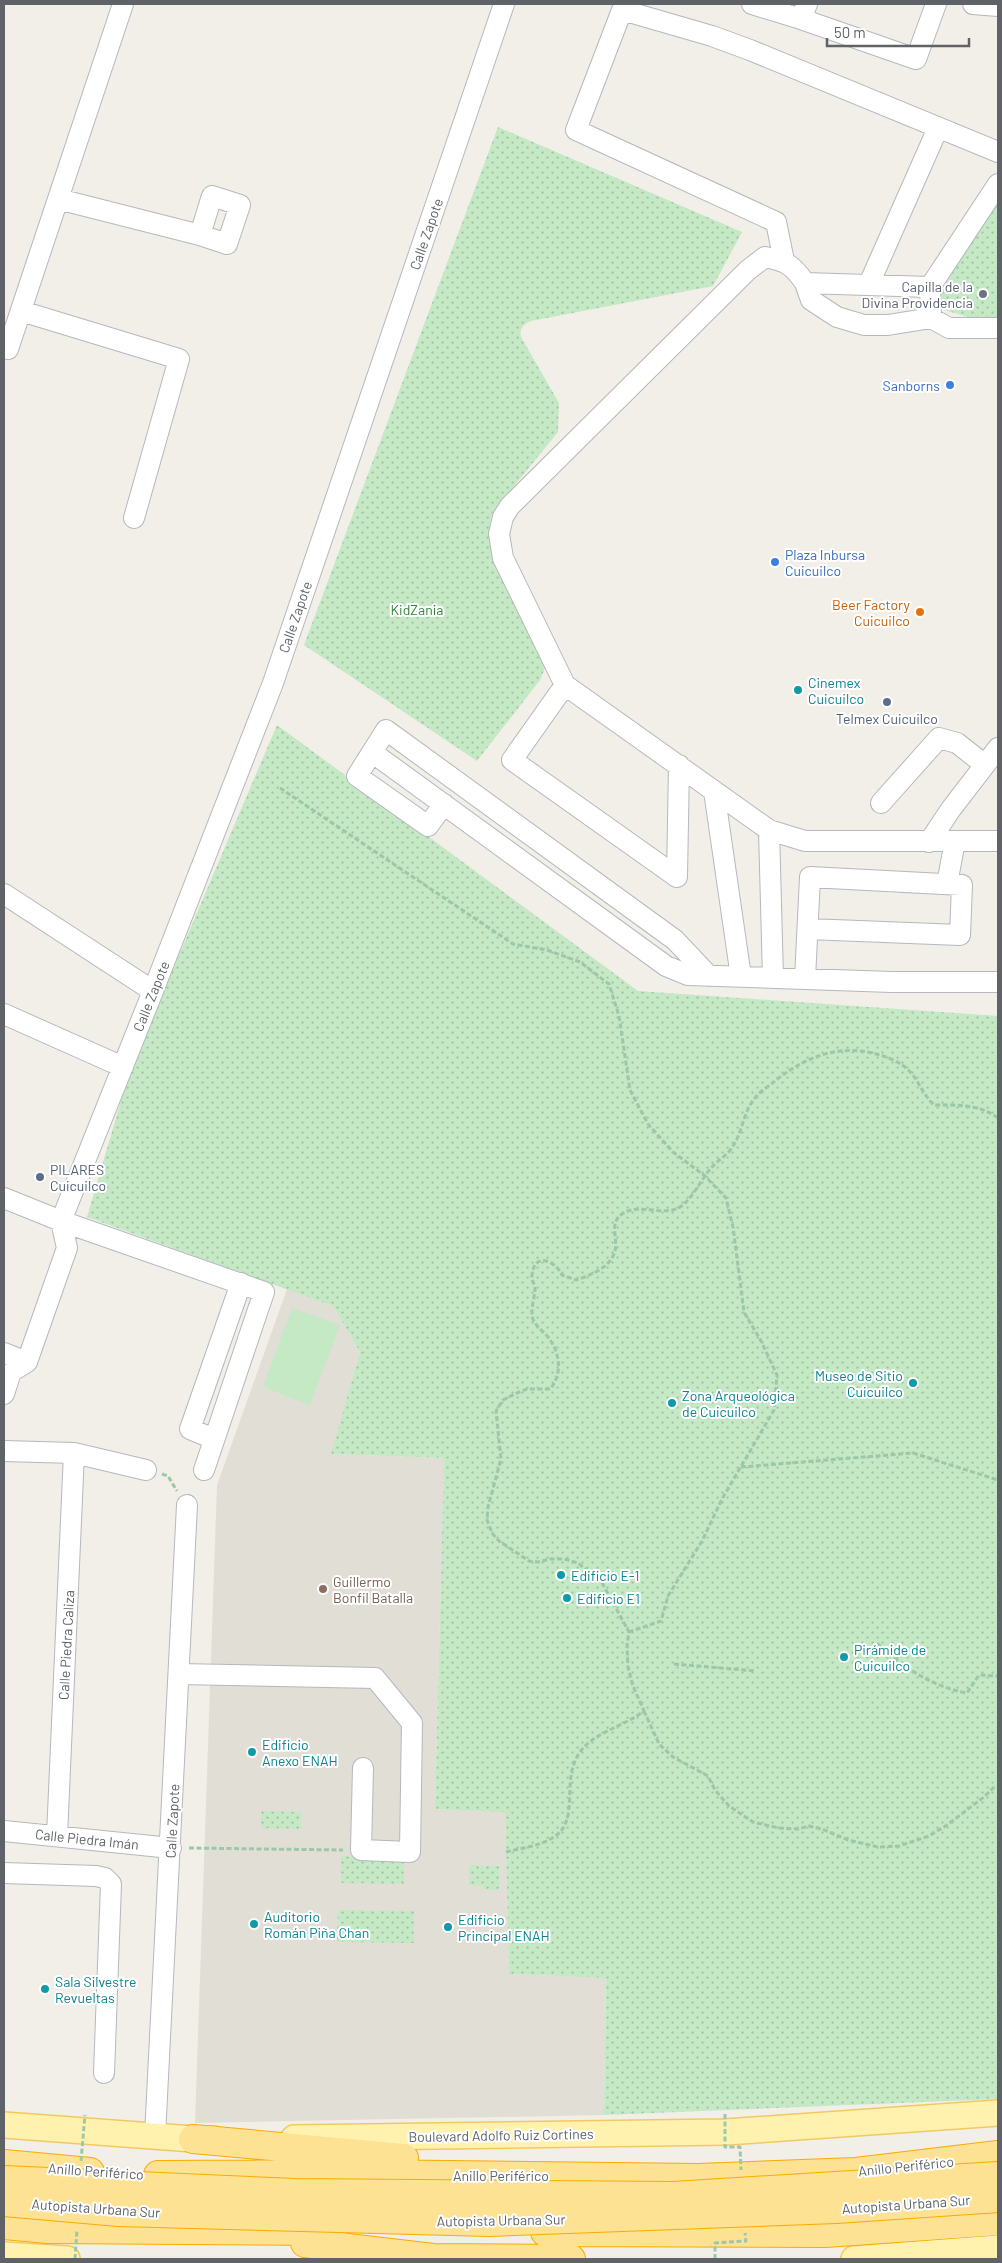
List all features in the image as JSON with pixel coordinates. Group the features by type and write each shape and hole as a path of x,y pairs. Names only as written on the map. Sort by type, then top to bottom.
{"highway":[{"path":"193,2140 605,2176"},
{"path":"856,2172 998,2147"},
{"name":"Anillo Periférico","path":"4,2164 130,2175 605,2176 698,2178 856,2172 998,2155"},
{"name":"Autopista Urbana Sur","path":"4,2180 295,2194 673,2196 998,2176"},
{"name":"Autopista Urbana Sur","path":"4,2202 119,2212 489,2222 836,2209 998,2198"},
{"path":"4,2230 825,2233 998,2221"},
{"path":"4,2225 48,2229"},
{"path":"180,2230 221,2240 315,2244 433,2258 571,2259"}],"main road":[{"name":"Boulevard Adolfo Ruiz Cortines","path":"4,2125 193,2140 726,2132 998,2113"},
{"path":"854,2259 998,2248"},
{"path":"4,2255 67,2259"}],"street":[{"path":"4,347 8,349 123,4"},
{"name":"Calle Zapote","path":"61,1221 273,683 504,4"},
{"path":"752,4 804,11 916,59 936,4"},
{"path":"973,4 998,6"},
{"path":"784,261 776,222 576,130 622,10 712,36 750,50 998,152"},
{"path":"869,284 938,128"},
{"path":"931,318 930,287 998,184"},
{"path":"58,199 200,235"},
{"path":"998,328 950,328 931,318 888,325 864,325 837,317 811,300 805,283 797,271 784,261 765,257 748,270 510,506 503,517 499,534 503,558 565,684 769,830 805,840 998,841"},
{"path":"805,283 930,287"},
{"path":"21,311 179,360 134,518"},
{"path":"565,684 512,760 677,877 679,766"},
{"path":"444,804 428,826 357,776 374,753 386,730 675,940 710,976"},
{"path":"881,804 939,738 957,743 985,766"},
{"path":"928,842 998,748"},
{"path":"374,753 666,966 688,975 892,982 998,982"},
{"path":"714,791 740,977"},
{"path":"769,830 774,978"},
{"path":"947,884 955,841"},
{"path":"804,979 810,877 962,885 960,935 808,929"},
{"path":"4,894 153,991"},
{"path":"4,1014 123,1067"},
{"path":"4,1198 61,1221 241,1283 190,1429 214,1439 204,1470"},
{"path":"4,1394 11,1372 27,1362 67,1248 61,1221"},
{"path":"4,1353 27,1362"},
{"path":"4,1451 74,1453 146,1470"},
{"name":"Calle Piedra Caliza","path":"57,1836 74,1453"},
{"name":"Calle Zapote","path":"155,2136 187,1505"},
{"path":"179,1674 375,1678 412,1723 410,1852 361,1850 363,1768"},
{"name":"Calle Piedra Imán","path":"4,1831 171,1848"},
{"path":"4,1873 96,1876 105,1878 111,1884 104,2073"}],"path":[{"path":"280,788 513,944 547,950 580,962 610,984 619,1016 630,1090 648,1124 673,1152 705,1176 726,1198 733,1227 744,1312 761,1341 777,1375 774,1410 722,1499 702,1541 668,1596 661,1621 629,1632"},
{"path":"998,1118 989,1111 970,1106 934,1105 924,1096 908,1069 890,1058 866,1050 838,1050 806,1060 794,1066 755,1098 742,1122 734,1146 705,1176 685,1203 675,1210 634,1210 623,1213 616,1221 614,1231 616,1244 613,1256 604,1266 592,1274 576,1280 562,1275 558,1266 550,1261 540,1261 533,1267 531,1277 535,1286 532,1317 535,1324 549,1338 557,1352 559,1369 556,1382 550,1389 527,1389 517,1393 503,1400 496,1411 501,1460 488,1507 487,1520 492,1533 499,1541 529,1561 538,1562 550,1559 564,1559 578,1563 601,1581 608,1592 614,1608 629,1632 627,1646 628,1667 633,1686 659,1744 673,1757 708,1776 715,1790 729,1806 753,1822 779,1828 798,1829 808,1826 822,1829 848,1840 878,1847 899,1846 929,1836 947,1826 993,1788 998,1787"},
{"path":"741,1468 913,1453 998,1480"},
{"path":"877,1643 898,1663 955,1691 967,1693 978,1675 998,1676"},
{"path":"674,1664 756,1672"},
{"path":"506,1852 534,1845 555,1836 566,1823 570,1808 568,1785 572,1765 581,1750 599,1736 633,1720 644,1711"},
{"path":"171,1848 341,1850"}],"shaded area":[{"path":"287,1289 333,1306 360,1352 332,1454 444,1458 435,1809 505,1811 509,1974 606,1978 604,2115 195,2123 217,1485"}],"green space":[{"name":"KidZania","path":"498,127 742,232 713,286 531,321 521,329 521,337 559,403 558,432 493,512 489,536 491,550 542,654 545,668 540,680 477,761 304,645"},
{"path":"998,200 998,317 978,320 941,309 942,286"},
{"name":"Zona Arqueológica de Cuicuilco","path":"277,725 638,991 998,1016 998,2099 604,2115 606,1978 509,1974 505,1812 435,1809 444,1458 331,1454 360,1352 333,1306 87,1217 130,1070"},
{"path":"292,1308 340,1325 310,1405 263,1387"},
{"path":"261,1811 301,1812 301,1829 261,1828"},
{"path":"341,1856 404,1858 404,1884 341,1883"},
{"path":"469,1865 499,1866 499,1890 483,1889 483,1886 469,1885"},
{"path":"338,1910 414,1911 414,1943 337,1942"}],"place":[{"name":"Capilla de la Divina Providencia","path":"983,294"},
{"name":"Sanborns","path":"950,385"},
{"name":"Plaza Inbursa Cuicuilco","path":"775,562"},
{"name":"Beer Factory Cuicuilco","path":"920,612"},
{"name":"Cinemex Cuicuilco","path":"798,690"},
{"name":"Telmex Cuicuilco","path":"887,702"},
{"name":"PILARES Cuicuilco","path":"40,1177"},
{"name":"Museo de Sitio Cuicuilco","path":"913,1383"},
{"name":"Zona Arqueológica de Cuicuilco","path":"672,1403"},
{"name":"Edificio E-1","path":"561,1575"},
{"name":"Guillermo Bonfil Batalla","path":"323,1589"},
{"name":"Edificio E1","path":"567,1598"},
{"name":"Pirámide de Cuicuilco","path":"844,1657"},
{"name":"Edificio Anexo ENAH","path":"252,1752"},
{"name":"Auditorio Román Piña Chan","path":"254,1924"},
{"name":"Edificio Principal ENAH","path":"448,1927"},
{"name":"Sala Silvestre Revueltas","path":"45,1989"}]}
